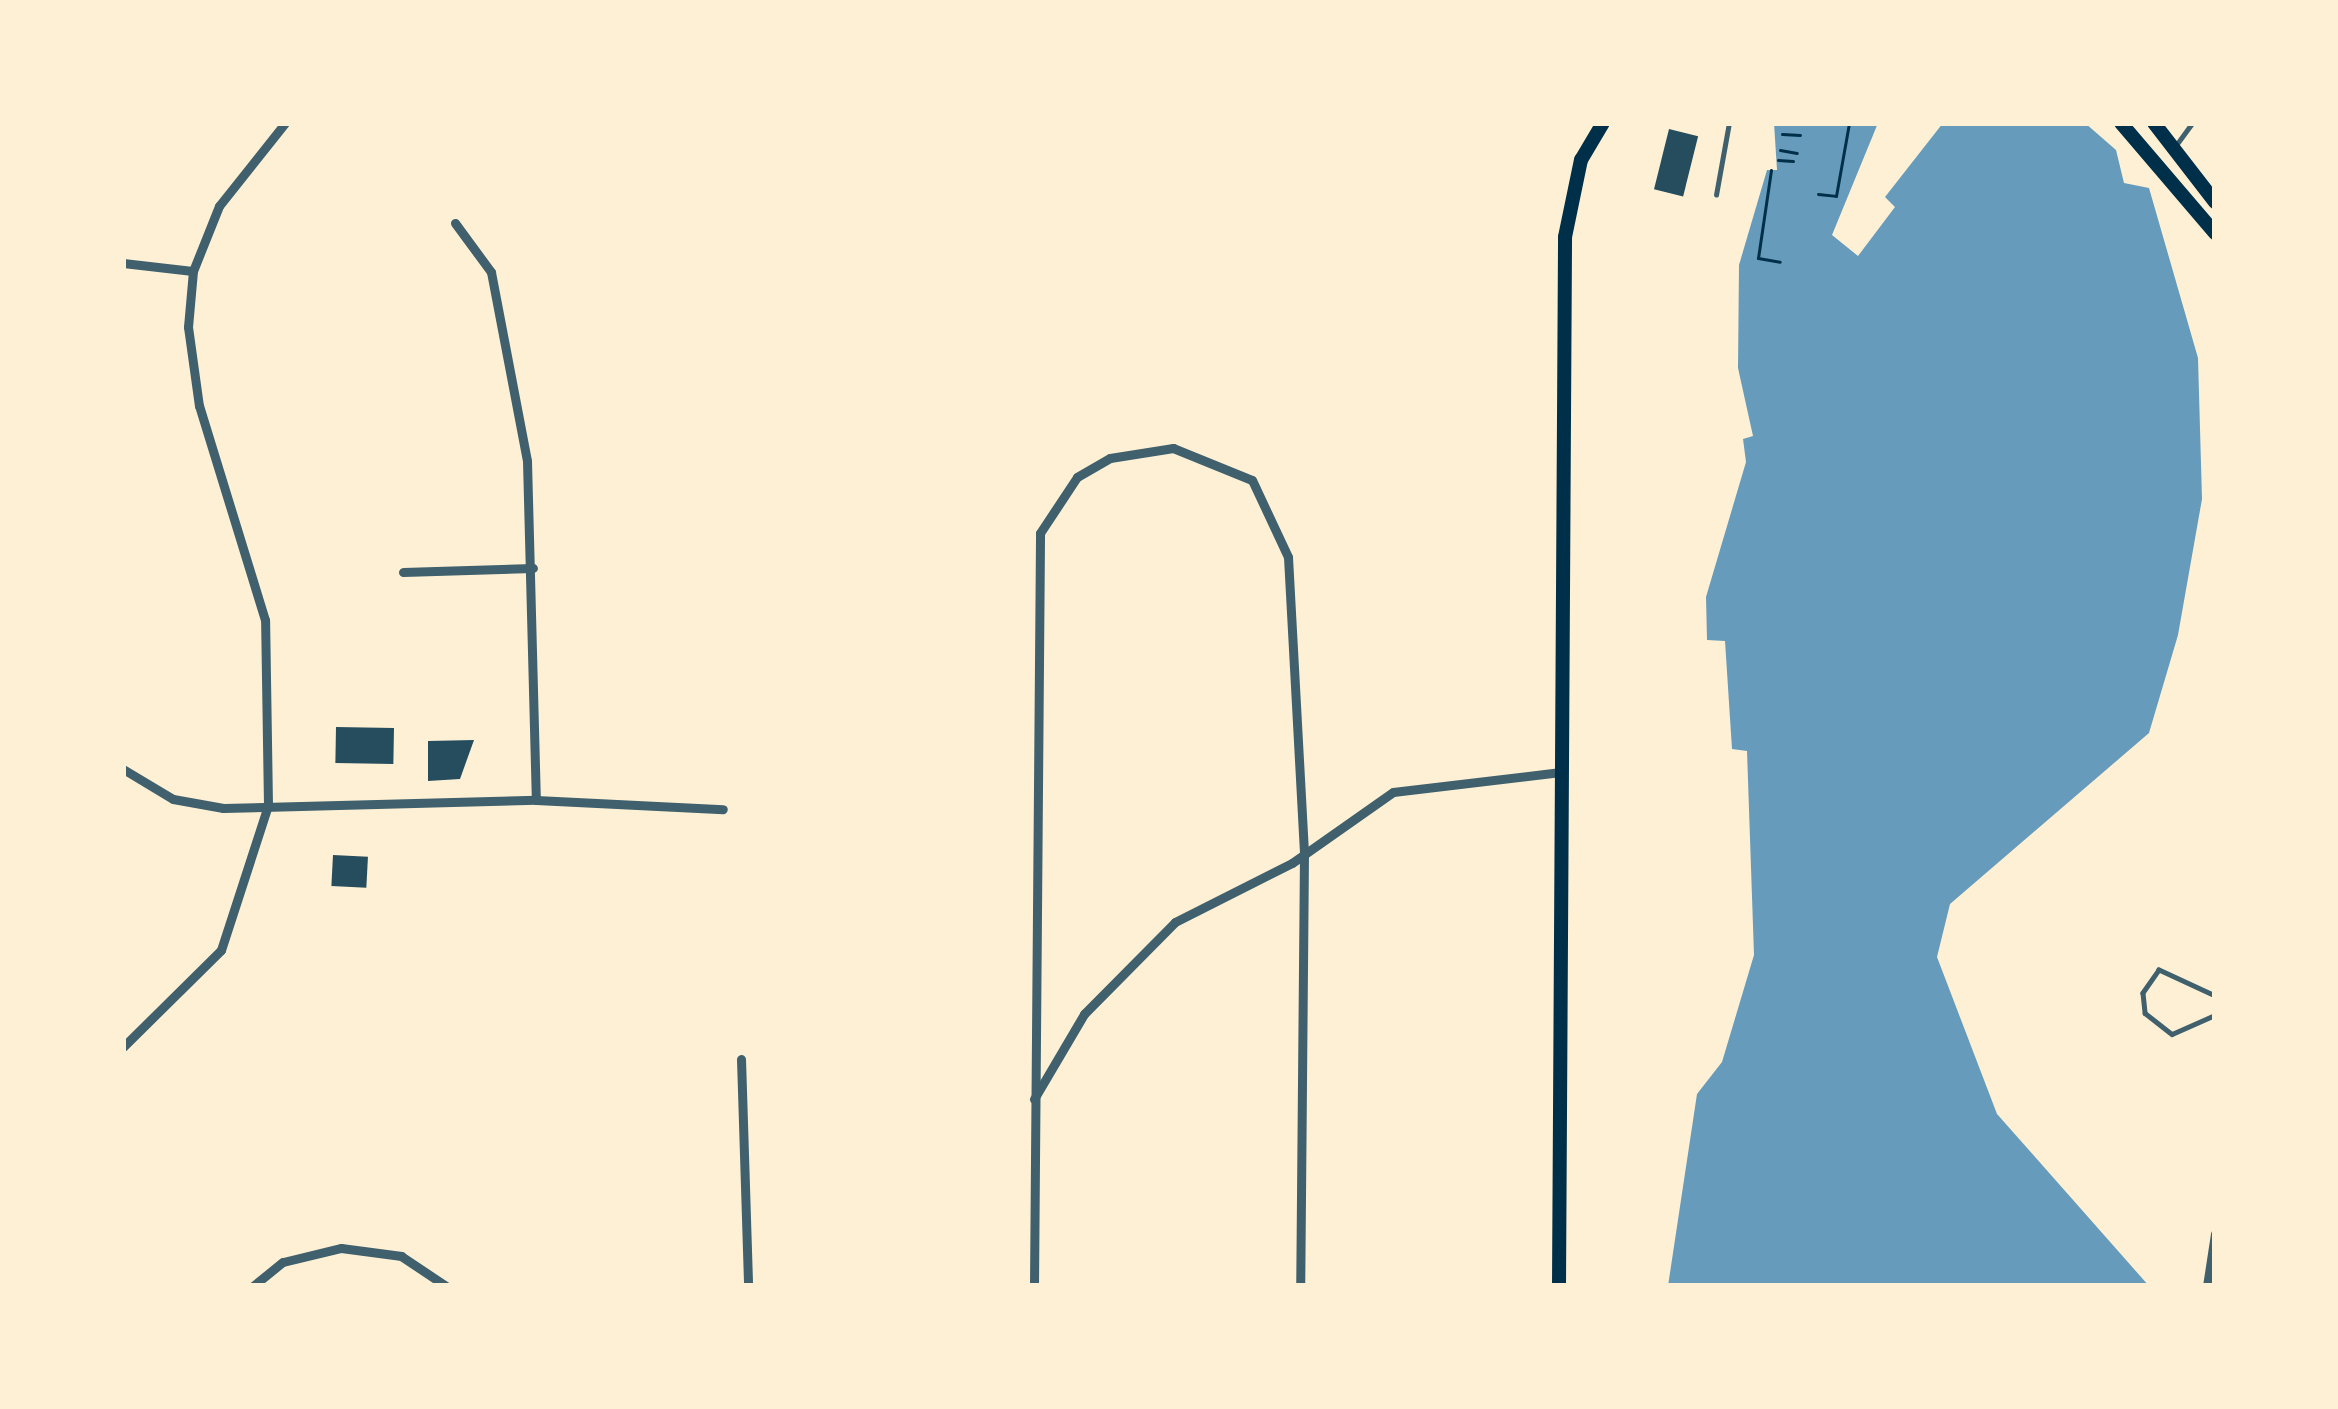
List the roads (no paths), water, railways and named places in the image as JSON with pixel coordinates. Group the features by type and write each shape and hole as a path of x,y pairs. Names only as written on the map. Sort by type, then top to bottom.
{"main road":[{"path":"1559,1286 1565,237 1580,160 1603,123"},
{"path":"2121,123 2215,232"},
{"path":"2154,123 2215,202"}],"street":[{"path":"123,1047 221,950 268,805 271,661 256,572 190,362 193,271 231,184 285,123"},
{"path":"454,223 491,272 504,319 533,568 536,800"},
{"path":"123,263 193,271"},
{"path":"1034,1286 1040,533 1077,477 1162,449 1227,462 1280,522 1304,853 1300,1286"},
{"path":"403,572 533,568"},
{"path":"123,769 186,802 536,800 723,809"},
{"path":"1032,1103 1057,1050 1138,952 1304,853 1393,792 1562,772"},
{"path":"742,1059 748,1286"},
{"path":"2207,1286 2215,1234"},
{"path":"253,1286 283,1262 341,1248 401,1256 446,1286"}],"lane":[{"path":"1716,196 1729,123"},
{"path":"2174,148 2192,123"},
{"path":"2215,996 2159,970 2143,993 2145,1012 2172,1034 2215,1015"}],"water":[{"path":"1774,123 1878,123 1832,235 1858,256 1895,207 1885,197 1943,123 2085,123 2116,150 2124,183 2149,188 2198,358 2202,499 2178,635 2149,733 1950,904 1937,957 1997,1114 2149,1286 1668,1286 1697,1094 1722,1062 1754,955 1747,751 1732,749 1725,641 1707,640 1706,597 1746,462 1743,439 1753,436 1738,368 1739,265 1767,170 1777,170"}]}
